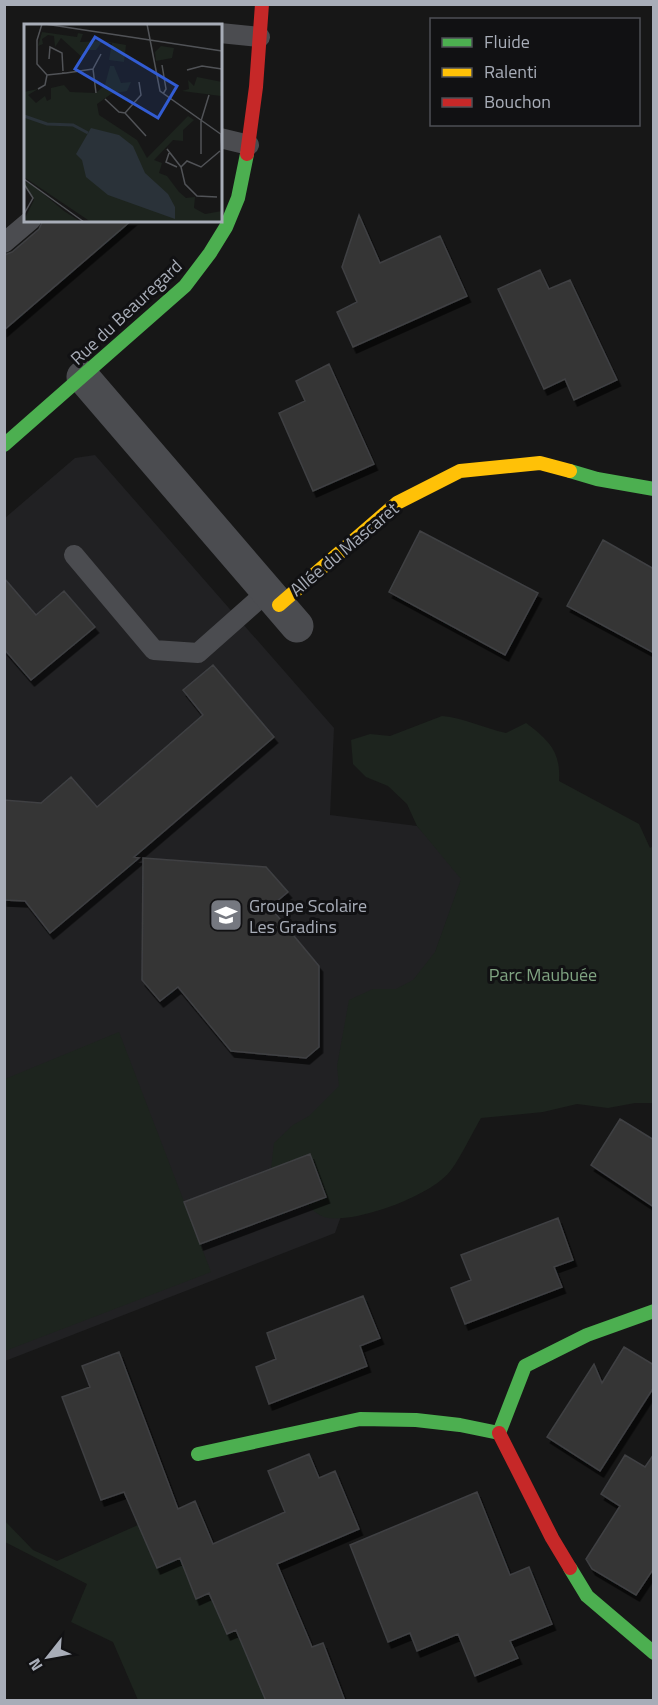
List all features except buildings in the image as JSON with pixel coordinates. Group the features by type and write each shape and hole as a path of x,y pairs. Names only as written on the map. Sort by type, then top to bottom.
{"street":[{"name":"Rue du Beauregard","path":"4,445 162,308 185,286 206,259 231,216 242,182 249,145 262,4"},
{"name":"Allée du Mascaret","path":"83,377 281,608 397,503 460,471 540,464 597,479 654,489"},
{"path":"654,1311 587,1335 525,1366 499,1433 552,1538 587,1596 654,1653"},
{"path":"198,1454 360,1419 416,1420 460,1425 499,1433"}],"lane":[{"path":"222,33 260,37"},
{"path":"222,138 249,145"},
{"path":"4,243 29,222"},
{"path":"74,555 154,650 198,653 281,608"}],"shaded area":[{"name":"Groupe Scolaire Les Gradins","path":"95,455 334,728 330,815 417,826 463,875 335,1233 5,1361 5,518 75,458"}],"green space":[{"name":"Parc Maubuée","path":"442,716 506,733 526,723 547,741 556,754 559,781 639,824 650,848 653,846 653,1103 635,1103 608,1108 577,1104 543,1112 481,1118 451,1170 429,1189 395,1205 359,1216 326,1218 305,1204 326,1196 310,1154 271,1169 274,1143 293,1125 309,1116 339,1086 337,1066 349,1000 373,989 396,989 413,980 435,952 461,879 417,826 407,804 388,786 366,777 353,764 351,740 370,734 390,736"},
{"path":"119,1032 211,1272 5,1351 5,1079"},
{"path":"4,1520 33,1550 57,1561 138,1525 157,1568 180,1558 196,1599 209,1593 228,1633 236,1630 253,1671 278,1700 138,1700 113,1642 71,1622 87,1584 5,1542"}],"traffic: fast":[{"path":"4,445 185,286 226,227 238,198 247,154"},
{"path":"570,471 597,479 654,489"},
{"path":"198,1454 360,1419 416,1420 460,1425 499,1433 525,1366 587,1335 654,1311"},
{"path":"570,1568 587,1596 654,1653"}],"traffic: slow":[{"path":"279,605 397,503 460,471 540,463 570,471"}],"traffic: jam":[{"path":"247,154 256,87 262,4"},
{"path":"499,1433 552,1538 570,1568"}],"place":[{"name":"Groupe Scolaire Les Gradins","path":"226,915"}]}
